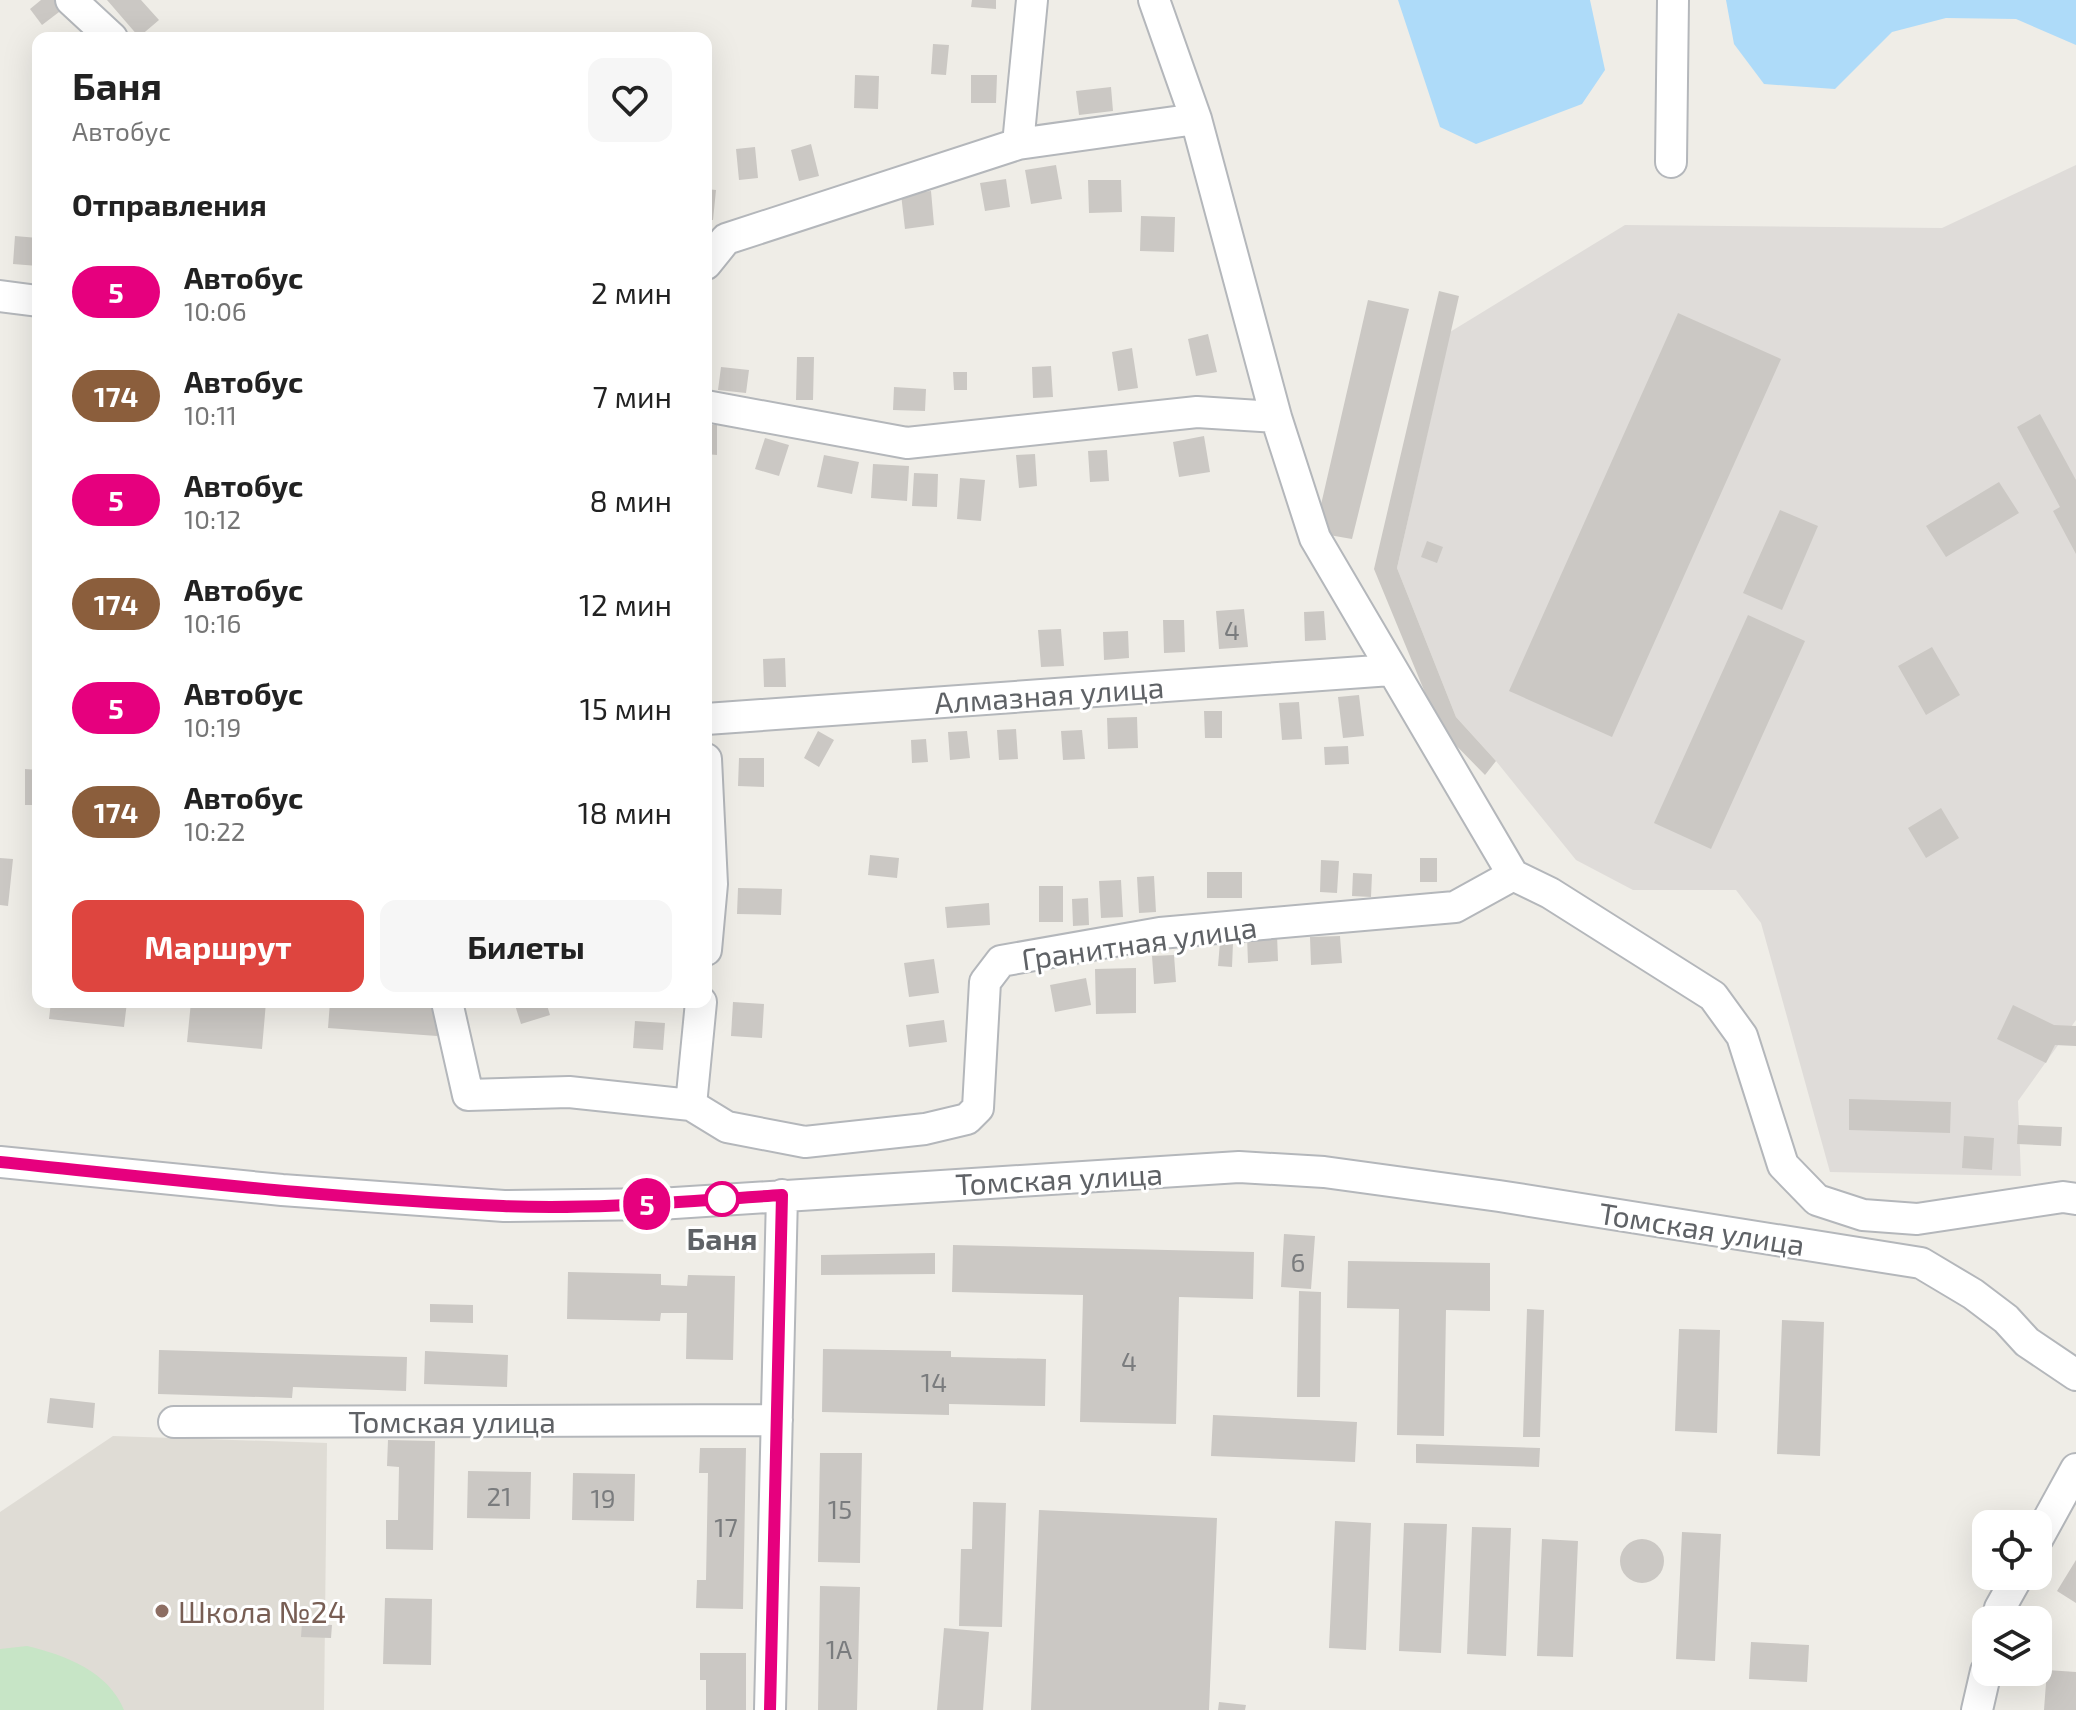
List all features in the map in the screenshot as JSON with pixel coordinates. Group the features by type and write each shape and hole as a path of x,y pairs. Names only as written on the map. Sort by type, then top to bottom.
{"street":[{"path":"71,0 106,32"},
{"path":"1018,144 1032,0"},
{"path":"1154,0 1196,119 1276,417 1315,538 1513,875 1550,893 1713,996 1742,1036 1783,1165 1817,1200 1863,1215 1917,1219 2063,1197 2076,1199"},
{"path":"1671,162 1673,0"},
{"path":"712,256 726,239 1018,144 1196,119"},
{"path":"0,296 32,300"},
{"path":"712,407 907,443 1197,412 1276,417"},
{"name":"Алмазная улица","path":"712,719 1391,670"},
{"name":"Гранитная улица","path":"448,1008 468,1095 569,1092 691,1105 727,1127 805,1142 925,1129 967,1119 978,1108 985,982 1001,961 1160,933 1455,907 1513,875"},
{"path":"691,1105 700,1008"},
{"name":"Томская улица","path":"0,1162 282,1190 504,1206 659,1204 1239,1167 1369,1177 1921,1263 1973,1294 2006,1319 2027,1342 2076,1375"},
{"path":"770,1710 782,1195"},
{"name":"Томская улица","path":"174,1422 777,1420"},
{"path":"2052,1513 2076,1469"},
{"path":"1977,1710 1983,1686"}],"shaded area":[{"path":"2076,165 2076,1020 2018,1101 2021,1176 1830,1172 1761,923 1736,890 1633,890 1576,860 1456,717 1397,568 1450,332 1625,225 1942,228"},
{"name":"Школа №24","path":"113,1436 327,1443 324,1710 0,1710 0,1512"}],"green space":[{"path":"27,1646 56,1654 84,1667 107,1685 124,1710 0,1710 0,1649"}],"water":[{"path":"1398,0 1590,0 1605,70 1582,104 1476,144 1440,127"},
{"path":"1726,0 2076,0 2076,45 2016,19 1946,18 1892,32 1835,89 1764,84 1734,44"}],"building":[{"path":"41,0 56,0 63,9 42,25 30,9"},
{"path":"107,0 141,0 159,20 145,32 135,32"},
{"path":"972,0 996,0 996,9 971,7"},
{"path":"933,44 949,45 946,75 931,74"},
{"path":"855,75 879,76 878,109 854,108"},
{"path":"971,75 997,75 996,103 971,103"},
{"path":"1111,87 1113,111 1079,115 1076,91"},
{"path":"811,144 819,176 799,181 791,150"},
{"path":"755,147 758,178 739,180 736,149"},
{"path":"1056,165 1062,199 1031,204 1025,170"},
{"path":"1006,179 1010,207 985,211 980,183"},
{"path":"1088,180 1121,180 1122,212 1089,213"},
{"path":"712,190 716,190 712,220"},
{"path":"931,191 934,225 905,229 901,194"},
{"path":"1141,216 1175,217 1174,252 1140,251"},
{"path":"15,236 32,237 32,266 13,264"},
{"path":"1439,291 1459,296 1397,568 1456,717 1496,761 1485,775 1440,729 1374,569"},
{"path":"1368,300 1409,309 1352,539 1329,535 1320,509"},
{"path":"1678,313 1781,359 1612,737 1509,691"},
{"path":"1208,334 1217,372 1196,376 1188,339"},
{"path":"1132,348 1138,388 1118,391 1112,352"},
{"path":"797,357 814,357 813,400 796,400"},
{"path":"1051,366 1053,397 1033,398 1032,367"},
{"path":"721,367 749,370 746,393 718,390"},
{"path":"953,372 967,372 967,390 954,390"},
{"path":"894,387 926,389 925,411 893,410"},
{"path":"2040,414 2076,480 2076,554 2053,511 2060,507 2017,427"},
{"path":"712,425 717,425 717,455 712,455"},
{"path":"1204,436 1210,472 1179,477 1173,442"},
{"path":"765,438 789,445 779,476 755,469"},
{"path":"1107,450 1109,481 1090,482 1088,451"},
{"path":"1035,454 1037,486 1019,488 1016,455"},
{"path":"824,455 859,462 852,494 817,487"},
{"path":"873,464 909,466 907,501 871,498"},
{"path":"914,473 938,474 937,507 912,506"},
{"path":"960,478 985,480 981,521 957,519"},
{"path":"1999,482 2019,513 1946,557 1926,526"},
{"path":"1780,510 1818,526 1782,610 1743,593"},
{"path":"1427,541 1443,547 1437,563 1421,557"},
{"path":"1244,609 1248,647 1219,649 1216,611"},
{"path":"1324,611 1326,640 1305,641 1304,612"},
{"path":"1748,615 1805,641 1711,849 1654,823"},
{"path":"1163,620 1184,620 1185,652 1164,653"},
{"path":"1061,629 1064,666 1041,667 1038,630"},
{"path":"1128,631 1129,658 1104,660 1103,632"},
{"path":"1932,647 1960,695 1926,715 1898,666"},
{"path":"785,658 786,687 764,687 763,659"},
{"path":"1359,695 1364,736 1343,738 1338,697"},
{"path":"1299,702 1302,739 1282,740 1279,703"},
{"path":"1204,711 1222,711 1222,738 1205,738"},
{"path":"1137,717 1138,748 1108,749 1107,718"},
{"path":"1016,729 1018,759 999,760 997,730"},
{"path":"1082,730 1085,759 1063,760 1061,731"},
{"path":"818,731 834,740 819,767 804,758"},
{"path":"967,731 970,758 950,760 948,732"},
{"path":"926,739 928,762 912,763 911,740"},
{"path":"1348,746 1349,764 1325,765 1324,747"},
{"path":"739,758 764,758 764,787 738,786"},
{"path":"25,769 32,770 32,805 25,805"},
{"path":"1941,808 1959,838 1926,858 1908,828"},
{"path":"870,855 899,858 897,878 868,875"},
{"path":"0,858 13,859 8,906 0,905"},
{"path":"1420,858 1437,858 1437,882 1420,882"},
{"path":"1321,860 1339,861 1337,893 1320,892"},
{"path":"1207,872 1242,872 1242,898 1207,898"},
{"path":"1353,873 1372,874 1371,897 1352,896"},
{"path":"1154,876 1156,912 1139,913 1137,877"},
{"path":"1121,880 1123,917 1101,918 1099,881"},
{"path":"1039,886 1063,886 1063,922 1039,922"},
{"path":"738,888 782,889 781,915 737,914"},
{"path":"1088,898 1089,925 1073,926 1072,899"},
{"path":"989,903 990,925 947,928 945,907"},
{"path":"1277,934 1278,961 1248,963 1247,936"},
{"path":"1340,936 1342,963 1311,965 1310,937"},
{"path":"1220,942 1233,943 1232,967 1218,966"},
{"path":"1174,955 1176,982 1154,984 1152,956"},
{"path":"934,959 939,993 909,997 904,963"},
{"path":"1136,968 1136,1013 1096,1014 1095,969"},
{"path":"1086,978 1091,1005 1055,1012 1050,985"},
{"path":"733,1002 764,1004 762,1038 731,1036"},
{"path":"2013,1005 2054,1025 2076,1026 2076,1046 2055,1045 2046,1063 1997,1039"},
{"path":"50,1008 126,1008 124,1027 49,1019"},
{"path":"190,1008 265,1008 262,1049 187,1042"},
{"path":"330,1008 439,1008 437,1036 328,1028"},
{"path":"516,1008 548,1008 550,1015 521,1024"},
{"path":"944,1020 947,1042 909,1047 906,1025"},
{"path":"635,1021 665,1023 663,1050 633,1048"},
{"path":"1849,1099 1951,1102 1950,1133 1849,1130"},
{"path":"2018,1125 2062,1127 2061,1146 2017,1144"},
{"path":"1964,1136 1994,1138 1992,1170 1962,1168"},
{"path":"1284,1234 1315,1236 1311,1289 1281,1287"},
{"path":"953,1245 1254,1252 1253,1299 1179,1297 1176,1424 1080,1422 1083,1295 952,1292"},
{"path":"935,1253 935,1274 821,1275 821,1255"},
{"path":"1348,1261 1490,1263 1490,1311 1446,1310 1444,1436 1397,1435 1399,1309 1347,1308"},
{"path":"568,1272 661,1274 661,1285 687,1286 688,1275 735,1276 733,1360 686,1359 687,1313 661,1313 660,1321 567,1319"},
{"path":"1299,1291 1321,1292 1320,1397 1297,1397"},
{"path":"430,1304 473,1305 473,1323 430,1322"},
{"path":"1527,1309 1544,1310 1540,1437 1523,1437"},
{"path":"1782,1320 1824,1322 1820,1456 1777,1454"},
{"path":"1679,1329 1720,1330 1717,1433 1675,1431"},
{"path":"823,1349 951,1351 951,1357 1046,1359 1045,1406 949,1404 949,1415 822,1412"},
{"path":"159,1350 407,1357 406,1391 293,1387 292,1398 158,1394"},
{"path":"425,1351 508,1355 507,1387 424,1384"},
{"path":"50,1398 95,1403 93,1428 47,1423"},
{"path":"1213,1415 1357,1422 1355,1462 1211,1456"},
{"path":"388,1440 435,1441 433,1550 386,1549 386,1520 398,1520 399,1467 387,1466"},
{"path":"1416,1444 1540,1448 1539,1467 1416,1463"},
{"path":"700,1448 746,1448 743,1609 696,1608 697,1580 706,1580 708,1473 699,1473"},
{"path":"820,1453 862,1453 860,1563 818,1562"},
{"path":"468,1471 531,1472 530,1519 467,1518"},
{"path":"573,1473 635,1474 634,1521 572,1520"},
{"path":"973,1502 1006,1503 1002,1627 959,1626 961,1549 972,1549"},
{"path":"1039,1510 1217,1518 1209,1710 1031,1710"},
{"path":"1335,1521 1371,1523 1366,1650 1329,1648"},
{"path":"1404,1523 1447,1524 1441,1653 1399,1651"},
{"path":"1472,1527 1511,1528 1506,1656 1467,1654"},
{"path":"1682,1532 1721,1534 1715,1661 1676,1659"},
{"path":"1542,1539 1578,1541 1573,1657 1537,1656"},
{"path":"1642,1539 1658,1545 1664,1561 1658,1577 1642,1583 1626,1577 1620,1561 1626,1545"},
{"path":"2076,1560 2076,1603 2057,1591"},
{"path":"820,1586 860,1587 857,1710 818,1710"},
{"path":"385,1598 432,1599 431,1665 383,1664"},
{"path":"302,1623 332,1625 331,1638 301,1637"},
{"path":"944,1628 989,1632 983,1710 937,1710"},
{"path":"1751,1642 1809,1645 1807,1682 1749,1679"},
{"path":"700,1653 746,1653 746,1710 706,1710 706,1680 700,1680"},
{"path":"2052,1670 2076,1672 2076,1710 2044,1710 2046,1686 2052,1686"},
{"path":"1219,1702 1246,1705 1245,1710 1218,1710"}],"bus line":[{"name":"5","path":"0,1162 282,1190 504,1206 659,1204 782,1195 770,1710"}],"place":[{"name":"Баня","path":"722,1199"},
{"name":"Школа №24","path":"162,1611"}]}
